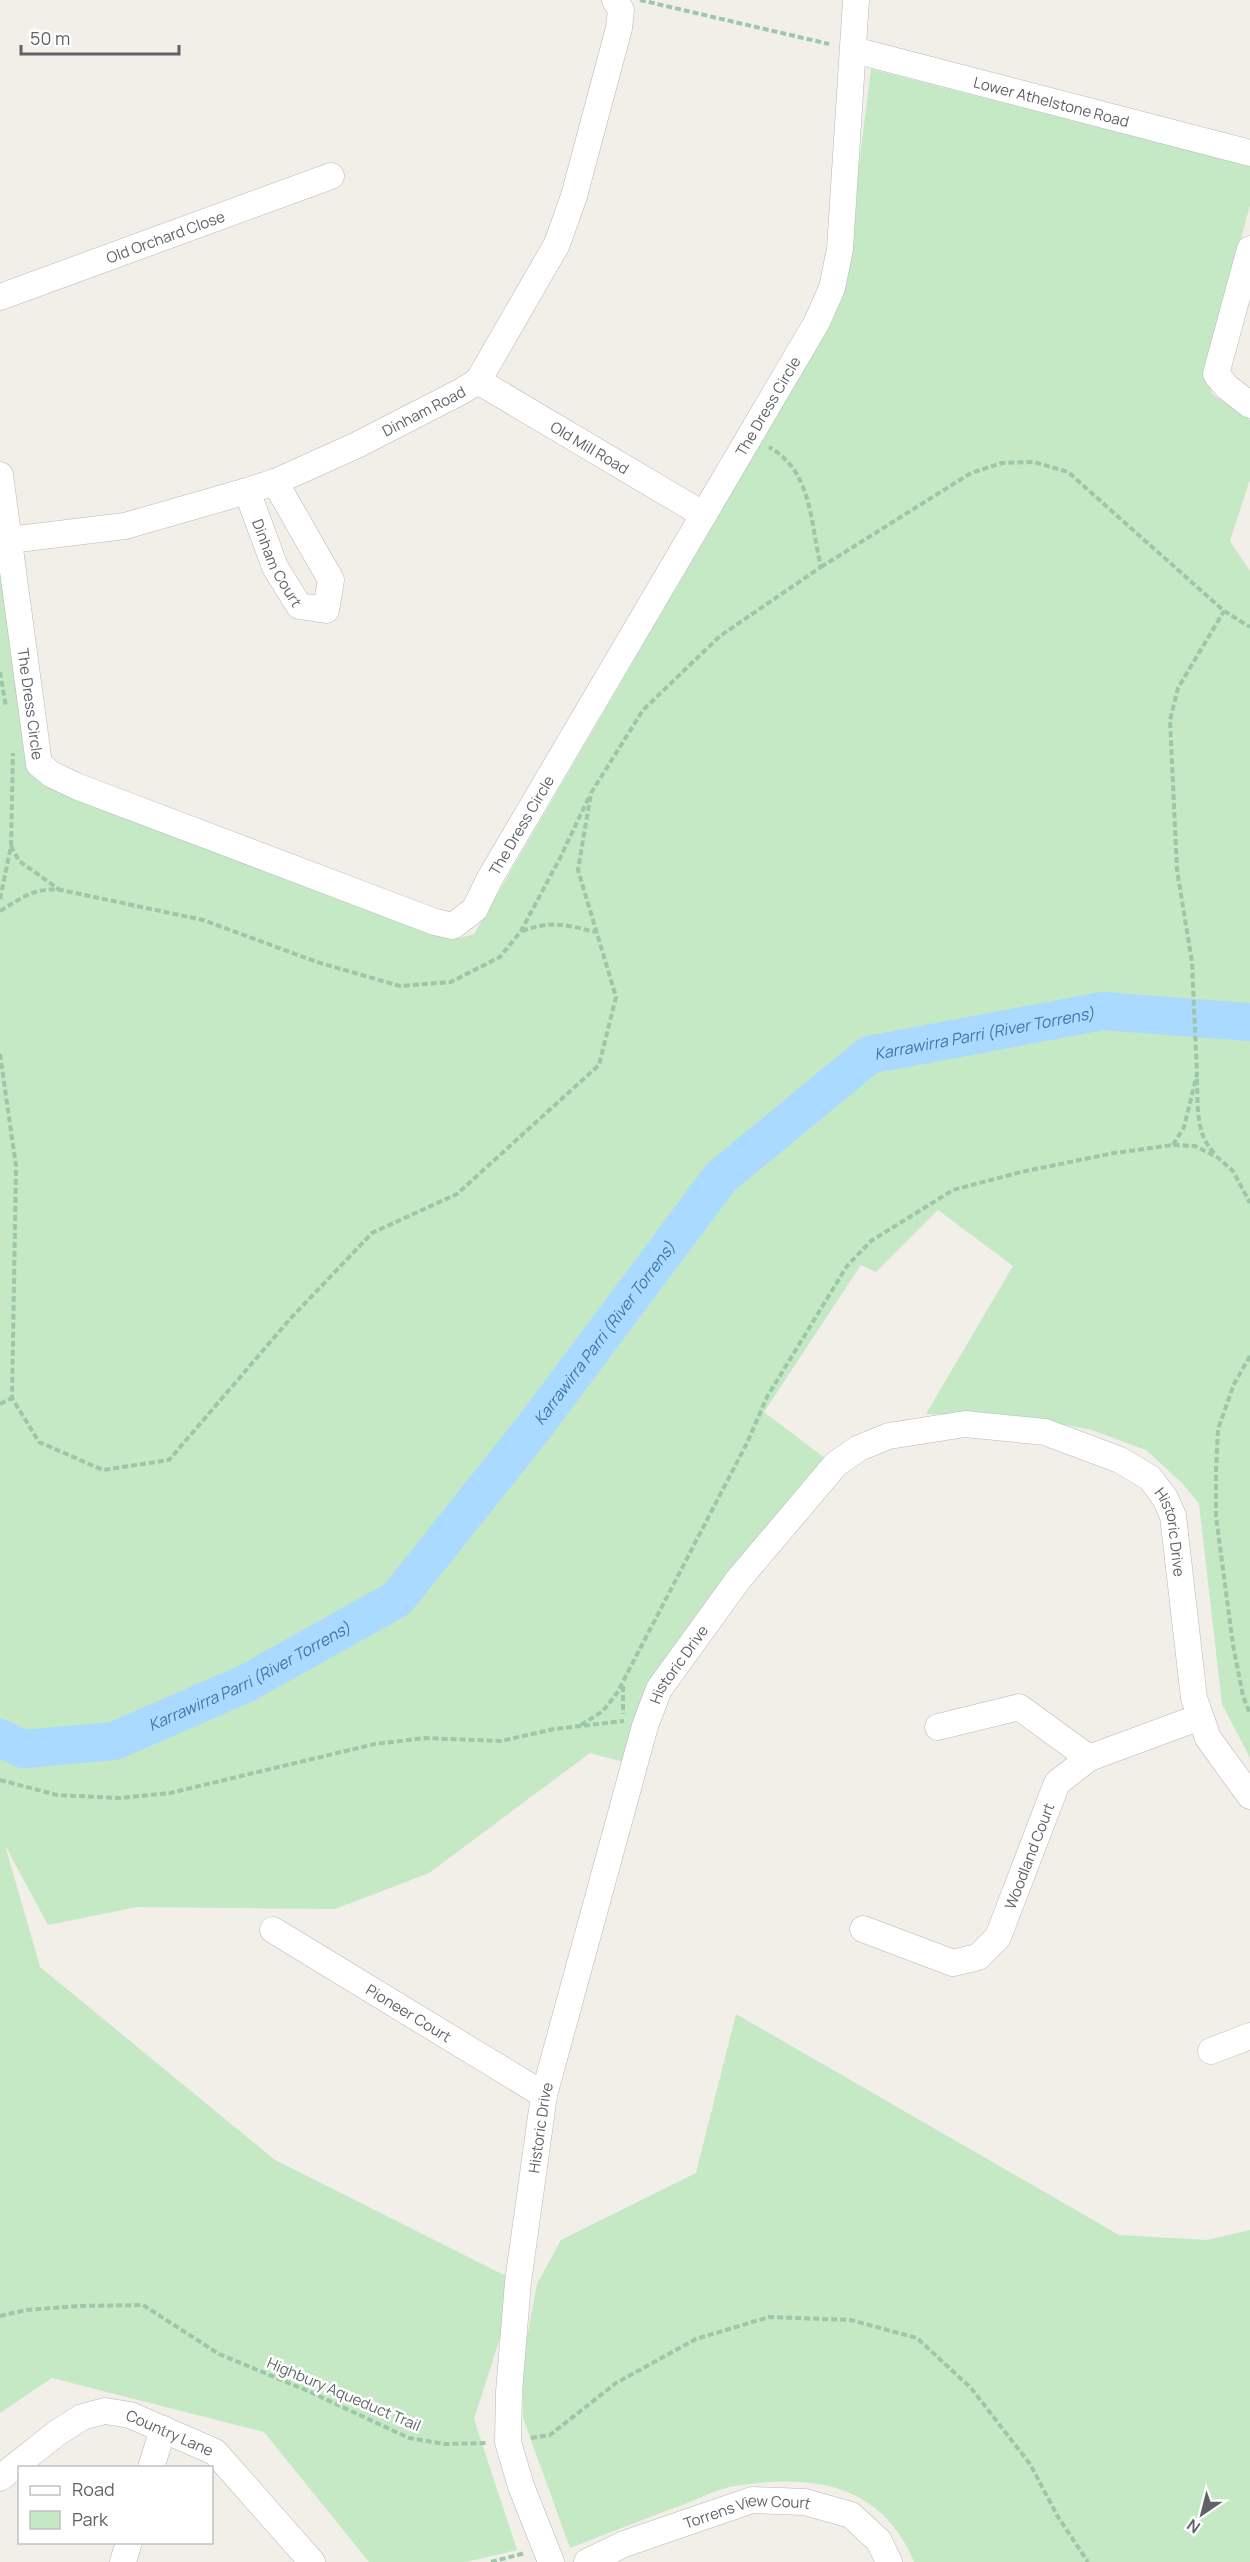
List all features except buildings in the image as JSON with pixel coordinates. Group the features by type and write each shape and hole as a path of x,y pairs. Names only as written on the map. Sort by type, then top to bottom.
{"street":[{"name":"Dinham Road","path":"9,540 125,526 275,482 357,445 478,381 557,244 619,28 621,10 615,0"},
{"name":"The Dress Circle","path":"0,475 39,764 51,774 76,786 435,922 453,926 475,909 490,878 817,322 832,288 840,249 841,47 856,0"},
{"name":"Lower Athelstone Road","path":"841,47 1250,153"},
{"name":"Old Orchard Close","path":"0,297 331,176"},
{"path":"1250,249 1216,374 1227,387 1250,405"},
{"name":"Old Mill Road","path":"478,381 704,515"},
{"name":"Dinham Court","path":"247,491 275,567 299,606 326,610 331,580 275,482"},
{"name":"Historic Drive","path":"540,2557 508,2442 508,2392 518,2282 544,2095 634,1724 738,1580 836,1464 859,1448 889,1436 965,1424 1044,1432 1120,1460 1150,1479 1166,1498 1173,1516 1191,1677 1200,1718 1208,1738 1250,1796"},
{"path":"938,1728 1019,1707 1089,1758"},
{"name":"Woodland Court","path":"863,1929 953,1963 978,1957 998,1937 1057,1782 1089,1758 1200,1718"},
{"name":"Pioneer Court","path":"273,1930 544,2095"},
{"path":"1211,2051 1250,2036"},
{"name":"Country Lane","path":"0,2478 57,2433 82,2417 105,2411 130,2415 215,2452 312,2562"},
{"path":"152,2466 163,2429"},
{"name":"Torrens View Court","path":"587,2562 624,2544 752,2500 805,2502 851,2515 879,2541 889,2562"},
{"path":"123,2562 128,2544"}],"path":[{"path":"639,0 841,47"},
{"path":"750,436 779,453 798,473 810,506 814,541 821,567"},
{"path":"0,910 44,888 61,890 203,920 316,962 400,986 451,982 500,957 521,931 591,793 643,710 720,636 821,567 972,473 1002,463 1034,462 1068,472 1224,611 1250,627"},
{"path":"1224,611 1179,688 1170,720 1177,870 1192,962 1199,1129 1208,1147 1233,1171 1250,1203"},
{"path":"0,672 7,716"},
{"path":"0,898 11,846 13,748"},
{"path":"0,1054 16,1166 12,1398 39,1442 104,1470 169,1460 290,1319 372,1233 457,1194 599,1065 616,997 578,870 591,793"},
{"path":"11,846 19,861 61,890"},
{"path":"521,931 543,923 596,932"},
{"path":"1173,1145 1184,1127 1197,1074"},
{"path":"580,1725 603,1711 622,1683 747,1443 767,1397 847,1266 871,1241 953,1190 1021,1172 1173,1145 1195,1146 1217,1157"},
{"path":"1250,1356 1234,1384 1218,1429 1216,1470 1216,1516 1233,1645 1243,1696 1250,1714"},
{"path":"0,1404 12,1398"},
{"path":"0,1780 57,1795 119,1798 170,1793 375,1744 425,1738 501,1741 580,1725 634,1724 622,1683"},
{"name":"Highbury Aqueduct Trail","path":"0,2316 26,2310 143,2305 219,2354 318,2395 409,2438 445,2444 508,2442 550,2435 616,2383 696,2339 769,2317 851,2320 917,2338 971,2388 1030,2464 1058,2517 1088,2562"},
{"path":"491,2562 540,2557"}],"green space":[{"path":"871,69 1250,166 1250,205 1206,365 1212,394 1250,420 1250,479 1230,541 1250,571 1250,1758 1222,1704 1199,1504 1183,1484 1146,1450 1092,1430 1010,1415 926,1414 1013,1266 938,1210 876,1272 861,1265 764,1412 830,1462 722,1592 631,1764 590,1753 429,1873 335,1909 137,1907 48,1925 5,1845 40,1967 275,2160 518,2282 474,2419 517,2550 466,2562 369,2562 264,2432 52,2378 0,2413 0,520 42,779 453,940 474,934 751,460 827,320 845,277"},
{"path":"736,2014 1119,2235 1207,2240 1250,2230 1250,2562 914,2562 900,2535 883,2515 863,2500 840,2490 816,2484 790,2482 762,2483 721,2489 570,2548 523,2418 523,2359 537,2284 561,2240 696,2173"}],"waterway":[{"name":"Karrawirra Parri (River Torrens)","path":"0,1738 23,1749 114,1741 247,1683 397,1599 531,1431 721,1177 869,1055 1102,1011 1250,1022"}]}
